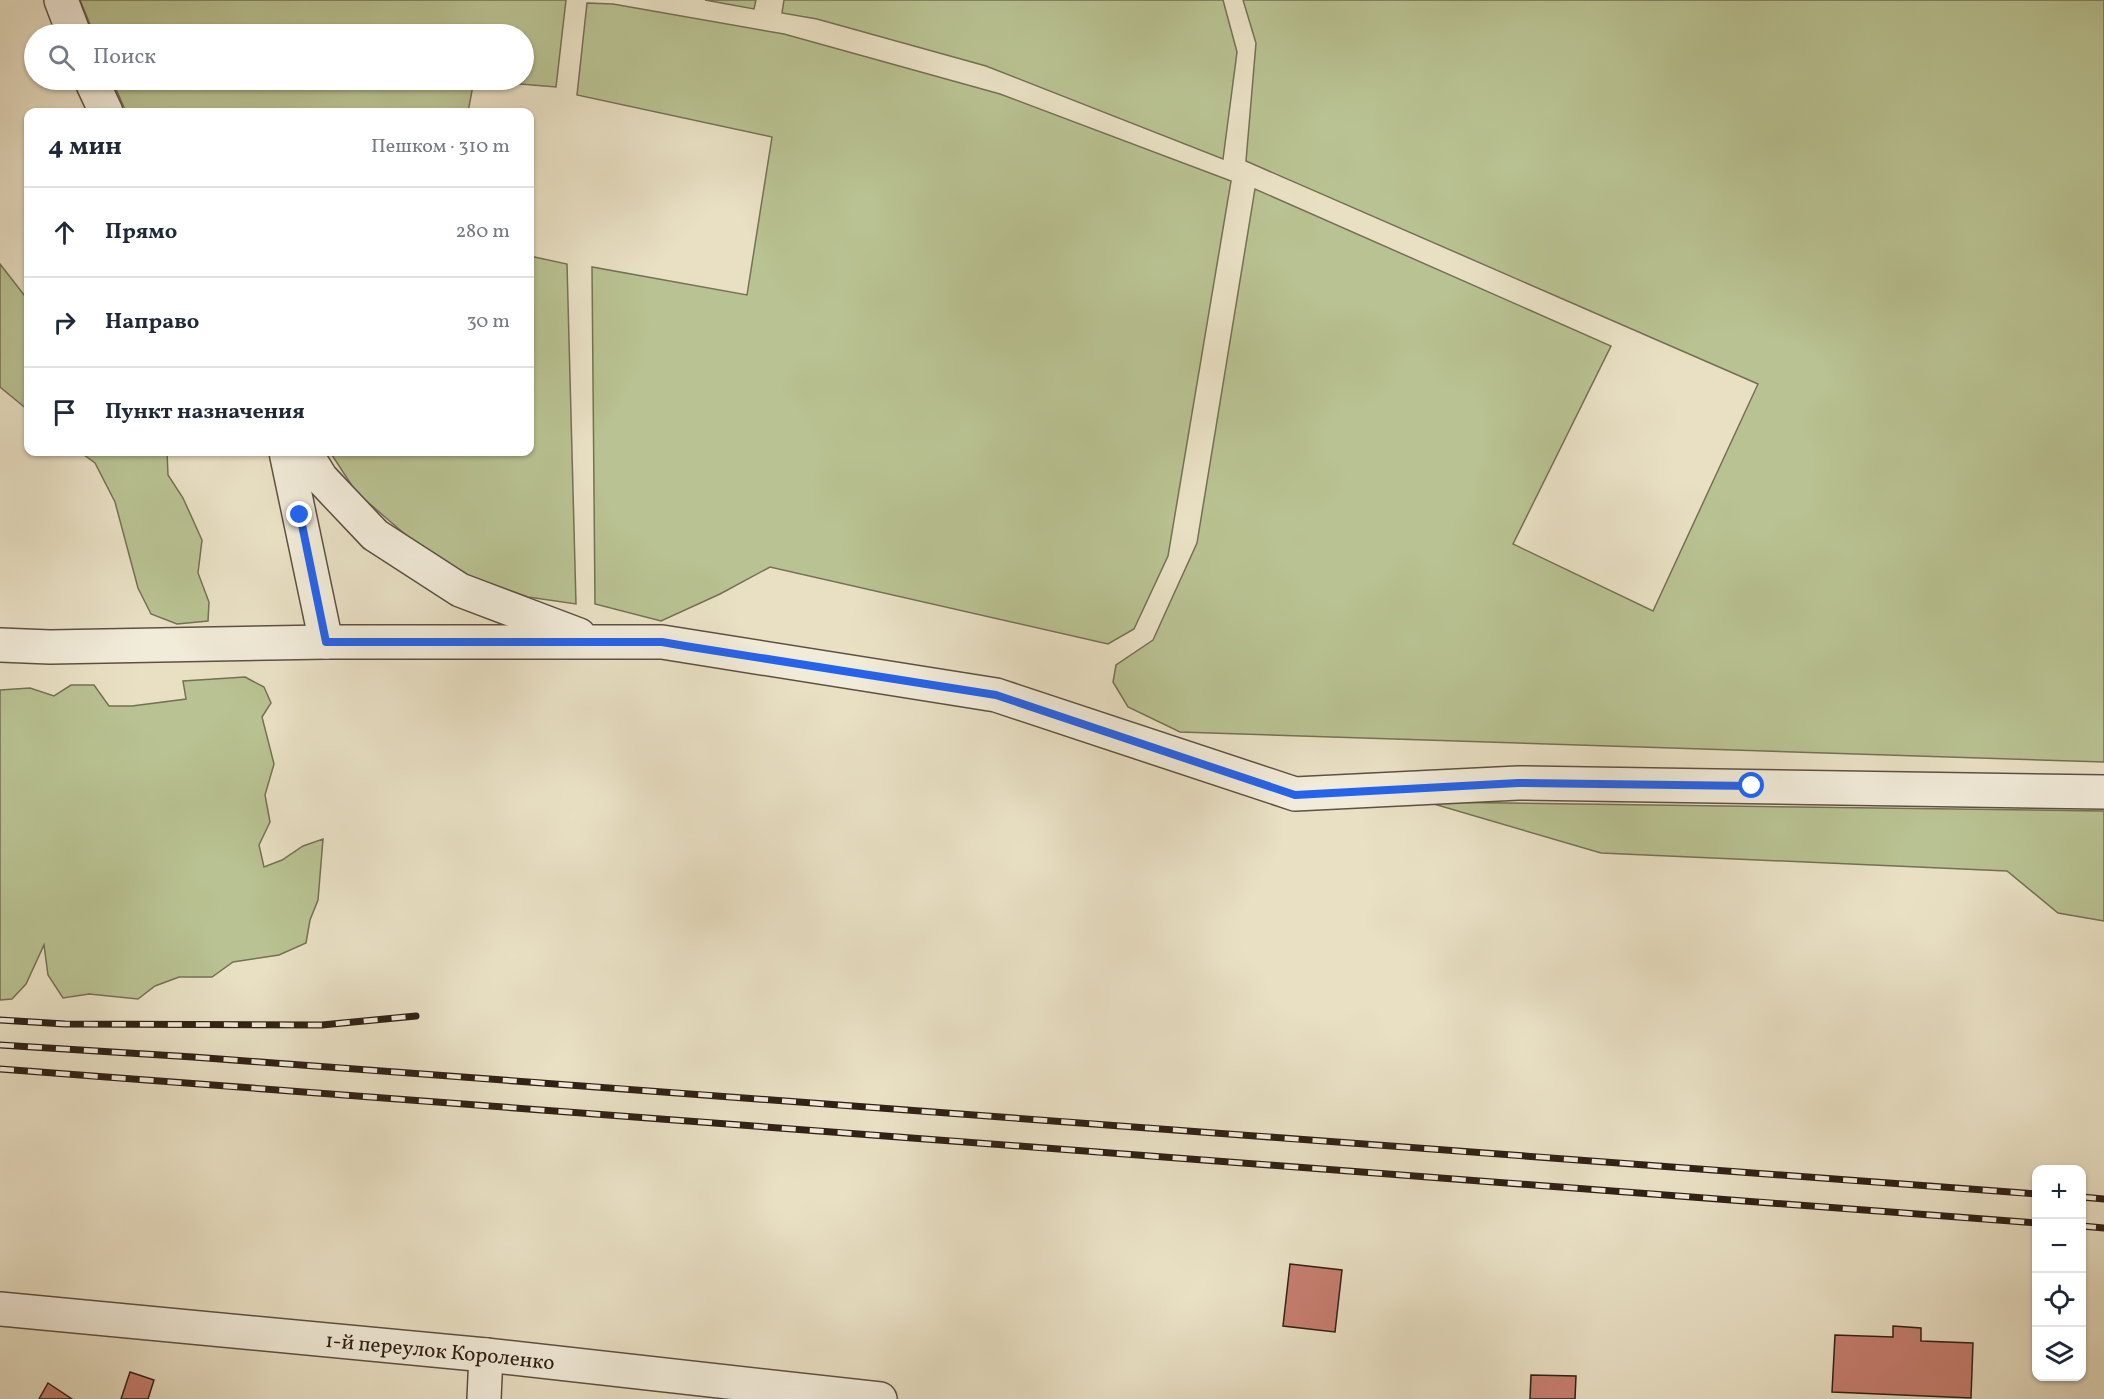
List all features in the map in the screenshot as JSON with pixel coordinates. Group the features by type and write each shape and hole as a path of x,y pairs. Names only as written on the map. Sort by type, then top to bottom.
{"street":[{"path":"61,0 70,24"},
{"path":"96,90 104,108"},
{"path":"287,456 326,642"},
{"path":"307,456 321,478 375,536 460,590 598,642"},
{"path":"0,645 50,647 326,642 662,642 996,695 1295,795 1518,783 2104,792"},
{"name":"1-й переулок Короленко","path":"0,1309 486,1355 880,1399"},
{"path":"484,1399 486,1355"}],"green space":[{"path":"80,0 566,0 556,87 534,85 534,24 90,24"},
{"path":"705,0 756,0 754,9"},
{"path":"784,0 1223,0 1237,52 1223,159 986,66 817,19 782,13"},
{"path":"1243,0 2104,0 2104,762 1180,732 1128,707 1113,682 1116,665 1153,640 1197,543 1255,189 1611,346 1513,544 1653,611 1758,384 1246,161 1256,43"},
{"path":"587,3 613,4 784,34 1000,94 1231,181 1168,556 1134,629 1108,644 770,567 720,594 661,621 595,604 592,267 747,295 772,137 577,95"},
{"path":"116,90 472,90 469,108 124,108"},
{"path":"534,257 567,264 576,604 528,597 469,576 414,542 356,492 333,456 534,456"},
{"path":"0,264 24,295 24,407 0,387"},
{"path":"85,456 167,456 168,475 183,498 202,540 198,573 209,602 208,621 177,624 151,614 138,588 115,502 95,463"},
{"path":"245,677 264,687 271,703 262,717 274,764 265,795 270,822 259,845 264,867 282,860 303,846 323,839 318,900 310,920 306,943 279,955 233,962 212,977 179,977 155,986 138,999 89,994 63,998 48,975 44,945 26,984 12,999 0,1000 0,690 30,688 54,696 71,685 94,685 109,706 132,706 186,699 183,681"},
{"path":"1427,802 2104,811 2104,921 2058,913 2007,871 1601,853"}],"building":[{"path":"1290,1264 1342,1270 1335,1332 1283,1326"},
{"path":"1893,1326 1921,1328 1921,1341 1973,1343 1971,1398 1832,1392 1835,1335 1893,1337"},
{"path":"130,1372 154,1380 148,1399 121,1399"},
{"path":"1531,1375 1576,1376 1575,1399 1530,1399"},
{"path":"48,1383 72,1399 39,1399"}],"railway":[{"path":"0,1020 65,1024 322,1025 416,1016"},
{"path":"0,1045 193,1057 2032,1194"},
{"path":"0,1069 2032,1223"},
{"path":"2086,1197 2104,1199"},
{"path":"2086,1226 2104,1228"}],"route":[{"path":"300,515 326,642 662,642 996,695 1295,795 1518,783 1752,786"}]}
